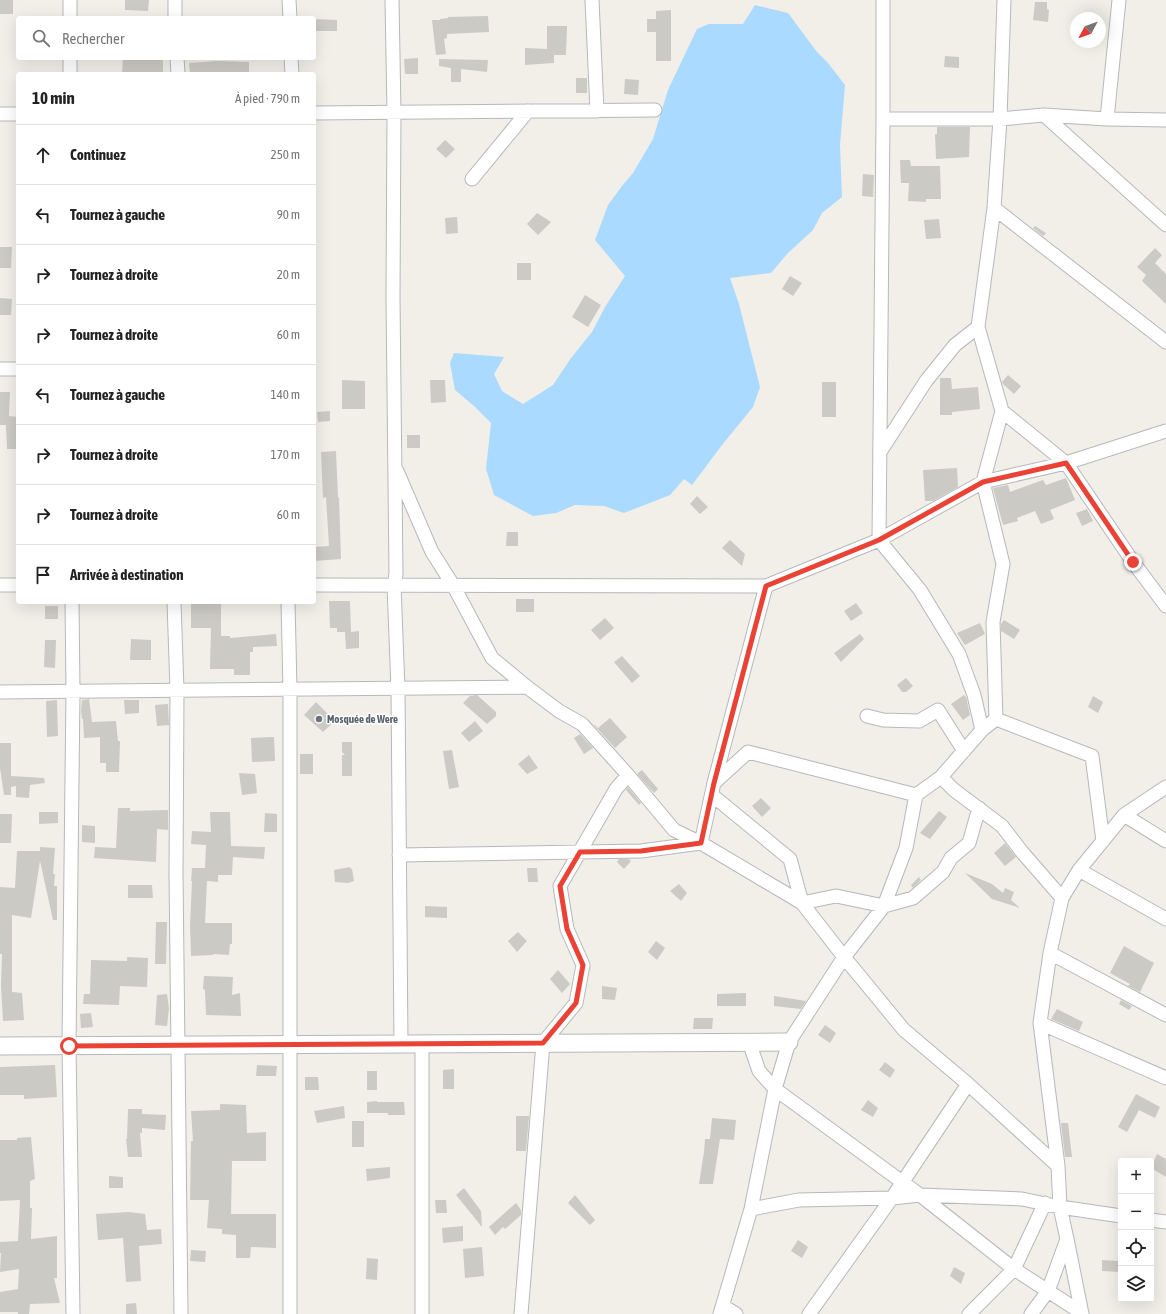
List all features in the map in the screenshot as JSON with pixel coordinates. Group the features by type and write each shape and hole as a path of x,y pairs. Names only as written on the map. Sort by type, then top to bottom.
{"street":[{"path":"70,0 70,16"},
{"path":"175,0 176,16"},
{"path":"289,0 290,16"},
{"path":"392,0 394,112 394,466 396,574 394,585 398,689 401,1044"},
{"path":"592,0 597,111"},
{"path":"883,0 879,540 920,590 959,654 974,695 982,730"},
{"path":"996,719 993,622 1003,564 983,482 1002,411 978,327 994,208 1000,119 1004,0"},
{"path":"1107,119 1119,0"},
{"path":"70,60 70,72"},
{"path":"177,60 178,72"},
{"path":"291,60 292,72"},
{"path":"316,113 655,110"},
{"path":"472,178 528,111"},
{"path":"0,114 16,114"},
{"path":"883,119 1000,119 1044,115 1107,119 1166,120"},
{"path":"1044,115 1166,225"},
{"path":"994,208 1166,342"},
{"path":"880,452 926,381 955,345 978,327"},
{"path":"0,368 16,369"},
{"path":"1002,411 1066,463 1133,562 1166,606"},
{"path":"316,585 766,586 879,540 983,482 1066,463 1166,431"},
{"path":"394,466 432,552 453,585 492,658 559,711 582,724 628,775 674,830 701,843 802,902 836,896 884,906 913,898 942,872 951,858 969,843 979,808"},
{"path":"0,585 16,585"},
{"path":"701,843 713,789 766,586"},
{"path":"72,604 73,691 69,1046 73,1314"},
{"path":"174,604 177,690 176,875 181,1314"},
{"path":"288,604 290,689 290,1314"},
{"path":"0,692 527,687"},
{"path":"867,716 883,720 919,721 938,710 964,751"},
{"path":"736,1314 722,1310 751,1209 775,1089 789,1042 844,957 884,906 906,848 916,795 941,777 982,730 996,719"},
{"path":"996,719 1092,756 1103,841"},
{"path":"713,789 748,752 916,795"},
{"path":"521,1314 543,1043 576,1003 583,965 567,929 560,886 616,789 628,775"},
{"path":"941,777 954,790 1002,826 1022,852 1062,898"},
{"path":"1082,1314 1060,1207 1058,1166 1040,1023 1050,953 1062,898 1078,870 1124,815 1166,787"},
{"path":"713,789 790,860 802,902 844,957 904,1030 968,1084 1058,1166"},
{"path":"1124,815 1166,842"},
{"path":"399,854 641,851 701,843"},
{"path":"1078,870 1166,919"},
{"path":"1050,953 1166,1015"},
{"path":"1040,1023 1166,1078"},
{"path":"749,1042 759,1071 775,1089 920,1195 1014,1269 1082,1314"},
{"path":"0,1046 789,1042"},
{"path":"422,1044 422,1314"},
{"path":"809,1314 892,1198 968,1084"},
{"path":"751,1209 799,1200 892,1198 920,1195 1022,1199 1060,1207 1118,1216"},
{"path":"969,1314 1014,1269 1045,1203"},
{"path":"1154,1220 1166,1222"},
{"path":"1031,1314 1048,1291 1067,1239"}],"water":[{"path":"755,5 788,13 817,52 828,63 845,85 840,145 842,197 822,213 813,230 788,253 771,273 730,278 739,304 760,387 753,407 692,485 684,479 670,495 624,513 604,506 575,505 556,513 533,516 494,495 486,469 491,423 455,390 450,363 454,353 504,357 494,374 502,391 523,404 553,385 571,358 592,332 605,307 625,276 595,240 608,205 633,173 653,139 668,90 697,29 709,24 743,24"}],"building":[{"path":"0,0 13,0 13,14 0,14"},
{"path":"125,0 149,0 148,11 125,10"},
{"path":"1035,2 1047,2 1047,9 1049,10 1048,22 1033,20"},
{"path":"671,10 671,61 656,61 656,32 647,32 647,19 656,19 656,11"},
{"path":"488,16 489,32 447,34 447,38 444,39 446,54 436,55 432,20 440,20 448,17"},
{"path":"316,19 337,20 337,31 316,31"},
{"path":"547,26 567,26 566,55 554,55 554,63 525,65 525,48 547,49"},
{"path":"945,56 959,57 959,68 944,67"},
{"path":"418,58 418,74 405,74 404,59"},
{"path":"439,59 488,60 487,72 461,69 461,82 451,82 451,68 439,66"},
{"path":"123,60 163,60 163,72 122,72"},
{"path":"217,61 249,62 249,72 190,72 189,63"},
{"path":"576,78 587,78 587,93 576,93"},
{"path":"625,79 639,80 638,95 624,94"},
{"path":"937,127 970,127 969,157 936,159 935,134 937,134"},
{"path":"445,140 455,149 446,158 436,149"},
{"path":"900,160 910,160 911,166 940,166 941,199 926,199 926,202 908,201 909,183 901,183"},
{"path":"863,174 874,175 873,197 862,196"},
{"path":"537,213 551,222 538,235 527,224"},
{"path":"457,217 458,233 446,234 445,218"},
{"path":"939,219 941,238 926,239 924,220"},
{"path":"1035,226 1046,233 1043,236 1033,228"},
{"path":"0,247 12,247 11,268 0,268"},
{"path":"1155,248 1162,255 1155,263 1166,274 1166,304 1142,281 1146,275 1137,267"},
{"path":"517,263 531,263 531,280 517,280"},
{"path":"790,276 802,283 793,296 782,289"},
{"path":"585,295 601,305 588,327 572,317"},
{"path":"0,298 12,299 11,315 0,315"},
{"path":"1008,375 1021,386 1014,394 1002,382"},
{"path":"940,378 951,378 952,389 978,387 980,409 952,412 952,415 940,415"},
{"path":"342,380 365,381 365,409 342,409"},
{"path":"430,380 445,380 446,402 431,403"},
{"path":"822,382 836,382 836,417 822,417"},
{"path":"0,392 10,392 9,416 16,417 16,449 7,449 6,425 0,425"},
{"path":"330,411 330,421 318,422 317,412"},
{"path":"407,435 420,435 420,448 407,448"},
{"path":"336,451 341,559 316,561 316,547 329,546 326,497 323,498 321,452"},
{"path":"957,468 958,487 933,501 925,501 923,470"},
{"path":"1066,478 1075,500 1050,510 1054,519 1041,524 1035,511 1017,518 1018,521 1003,525 993,488 1008,485 1010,492 1043,480 1046,485"},
{"path":"697,496 708,507 700,514 690,504"},
{"path":"1087,509 1093,521 1082,526 1076,513"},
{"path":"507,532 518,532 518,546 506,546"},
{"path":"730,540 745,554 742,566 722,548"},
{"path":"516,599 534,599 534,612 516,612"},
{"path":"329,601 350,601 351,632 359,631 359,648 346,649 345,632 337,632 337,628 330,628"},
{"path":"856,603 863,613 851,621 844,611"},
{"path":"191,604 221,604 221,636 230,636 230,638 276,634 277,646 253,647 253,652 250,652 250,675 234,675 234,669 210,669 211,628 191,628"},
{"path":"45,606 58,606 58,619 45,619"},
{"path":"605,618 614,628 600,640 591,630"},
{"path":"1004,620 1020,630 1014,639 1001,631 1001,624"},
{"path":"980,623 985,634 965,645 957,633"},
{"path":"860,634 864,639 841,662 834,653"},
{"path":"131,639 151,640 151,660 130,660"},
{"path":"45,640 56,640 55,668 44,667"},
{"path":"622,656 640,676 632,683 614,662"},
{"path":"906,678 913,686 906,692 902,692 897,685"},
{"path":"477,695 496,712 496,716 487,724 463,703 470,696"},
{"path":"964,695 966,697 970,715 963,720 951,704"},
{"path":"1093,696 1103,702 1098,713 1088,707"},
{"path":"89,699 92,722 116,721 118,741 120,741 119,772 106,772 106,763 100,763 100,737 84,738 81,711 82,700"},
{"path":"57,700 58,736 47,737 46,701"},
{"path":"124,700 139,700 139,713 125,714"},
{"path":"316,702 335,721 323,732 304,715"},
{"path":"168,704 169,725 157,726 155,705"},
{"path":"610,718 627,737 615,748 594,725 598,728"},
{"path":"475,721 483,731 469,742 461,733"},
{"path":"580,734 593,748 584,754 574,738"},
{"path":"274,737 275,761 252,762 251,738"},
{"path":"342,742 352,742 352,776 342,776 342,755 345,755 342,752"},
{"path":"0,743 11,743 11,776 44,778 45,783 30,785 29,798 16,797 16,786 11,787 11,795 4,795 0,768"},
{"path":"452,750 459,787 449,789 443,751"},
{"path":"300,754 313,754 313,774 300,774"},
{"path":"529,755 538,768 527,774 518,764"},
{"path":"642,770 658,789 654,793 637,774"},
{"path":"239,773 255,774 257,793 242,795"},
{"path":"628,787 641,803 639,805 626,790"},
{"path":"761,798 771,808 762,817 752,806"},
{"path":"118,808 130,808 130,811 168,810 168,830 157,829 156,862 94,858 95,847 116,848"},
{"path":"939,811 947,817 930,839 920,833"},
{"path":"39,812 58,812 58,823 39,824"},
{"path":"210,812 230,812 231,846 265,847 264,859 233,857 232,875 218,875 218,882 207,881 205,923 232,923 232,944 230,944 229,955 213,954 191,956 190,925 192,868 205,868 206,845 191,844 192,831 211,832"},
{"path":"265,813 277,814 277,832 264,832"},
{"path":"0,814 12,814 11,843 0,843"},
{"path":"82,825 95,826 95,843 82,842"},
{"path":"1005,843 1016,857 1005,866 994,853"},
{"path":"40,847 55,848 53,874 55,874 54,886 57,886 57,920 53,920 40,861 31,918 12,915 12,992 22,993 24,1020 3,1021 1,986 2,954 0,954 0,887 15,888 17,851 40,851"},
{"path":"619,859 628,859 631,861 624,869 617,862"},
{"path":"350,867 352,869 354,881 348,883 335,882 334,870"},
{"path":"527,868 537,868 538,882 528,882"},
{"path":"965,873 992,884 1003,893 1005,888 1014,892 1011,900 1020,908 992,899"},
{"path":"919,877 921,880 913,888 911,885"},
{"path":"679,884 687,893 681,901 670,891"},
{"path":"128,885 152,885 153,898 128,898"},
{"path":"425,906 447,907 447,918 425,917"},
{"path":"156,922 167,922 166,964 155,964"},
{"path":"518,932 527,941 517,952 508,941"},
{"path":"656,941 665,948 657,960 648,952"},
{"path":"1124,946 1154,963 1140,992 1128,986 1130,984 1110,973"},
{"path":"127,957 148,958 147,987 120,986 119,1005 83,1004 84,994 90,994 91,960 127,961"},
{"path":"558,970 570,984 562,993 550,979"},
{"path":"204,976 233,977 232,995 240,993 241,1016 206,1015 205,990 203,989"},
{"path":"602,986 617,988 615,1000 602,999"},
{"path":"746,993 746,1006 717,1006 717,994"},
{"path":"167,994 169,1008 167,1026 155,1025 157,995"},
{"path":"774,996 806,1001 801,1009 774,1006"},
{"path":"1121,1000 1132,1006 1129,1010 1119,1004"},
{"path":"1057,1009 1083,1022 1079,1031 1051,1019"},
{"path":"91,1013 93,1027 81,1028 80,1014"},
{"path":"694,1018 713,1018 712,1029 693,1029"},
{"path":"825,1025 836,1033 830,1043 818,1035"},
{"path":"885,1062 895,1070 890,1078 879,1070"},
{"path":"55,1065 57,1097 24,1099 24,1095 0,1095 0,1067"},
{"path":"257,1065 277,1066 276,1076 256,1076"},
{"path":"454,1069 454,1089 443,1089 443,1070"},
{"path":"367,1071 377,1071 377,1090 367,1090"},
{"path":"305,1077 318,1077 319,1090 305,1090"},
{"path":"1136,1094 1160,1107 1155,1118 1139,1110 1127,1132 1118,1127"},
{"path":"868,1100 878,1108 873,1117 861,1110"},
{"path":"367,1102 404,1102 405,1115 367,1113"},
{"path":"220,1104 246,1105 247,1133 266,1132 266,1161 232,1161 231,1214 276,1214 276,1248 251,1247 250,1258 236,1258 236,1235 222,1234 222,1229 207,1228 209,1200 190,1200 191,1141 193,1141 191,1111 220,1110"},
{"path":"344,1106 345,1118 317,1123 314,1111"},
{"path":"128,1109 142,1109 142,1114 166,1115 165,1130 142,1128 142,1133 140,1133 142,1157 128,1157 126,1139"},
{"path":"516,1116 529,1116 526,1151 516,1151"},
{"path":"712,1118 736,1120 734,1140 720,1139 713,1184 699,1184 705,1139 710,1139"},
{"path":"352,1121 364,1121 364,1147 352,1147"},
{"path":"1061,1123 1068,1123 1072,1157 1065,1157"},
{"path":"31,1137 35,1179 30,1181 30,1208 32,1208 31,1239 57,1236 57,1278 54,1278 60,1303 30,1304 29,1314 18,1314 18,1312 0,1312 0,1292 18,1289 19,1269 0,1272 0,1242 18,1241 20,1200 0,1201 0,1140 17,1140 17,1138"},
{"path":"1157,1154 1166,1159 1166,1177 1154,1170 1154,1161"},
{"path":"390,1167 390,1178 367,1181 366,1169"},
{"path":"109,1176 123,1177 123,1188 109,1188"},
{"path":"464,1188 481,1211 482,1227 456,1195"},
{"path":"575,1195 595,1220 590,1225 568,1203"},
{"path":"435,1200 446,1200 447,1213 436,1213"},
{"path":"516,1203 521,1210 521,1215 505,1229 503,1227 495,1235 489,1227"},
{"path":"129,1212 145,1214 147,1230 161,1229 162,1244 139,1246 141,1281 126,1282 123,1238 98,1240 96,1214"},
{"path":"463,1226 463,1241 443,1243 442,1228"},
{"path":"798,1240 808,1247 802,1258 791,1251"},
{"path":"482,1247 484,1276 465,1278 463,1249"},
{"path":"191,1250 206,1251 205,1262 190,1261"},
{"path":"367,1258 378,1259 377,1280 366,1279"},
{"path":"1102,1260 1118,1261 1118,1272 1102,1271"},
{"path":"954,1267 965,1273 961,1284 950,1276"},
{"path":"136,1303 137,1314 126,1314 126,1304"}],"place":[{"name":"Mosquée de Were","path":"319,719"}],"route":[{"path":"69,1046 543,1043 576,1003 583,965 567,929 560,886 580,852 641,851 701,843 714,783 766,586 879,540 983,482 1066,463 1133,562"}]}
